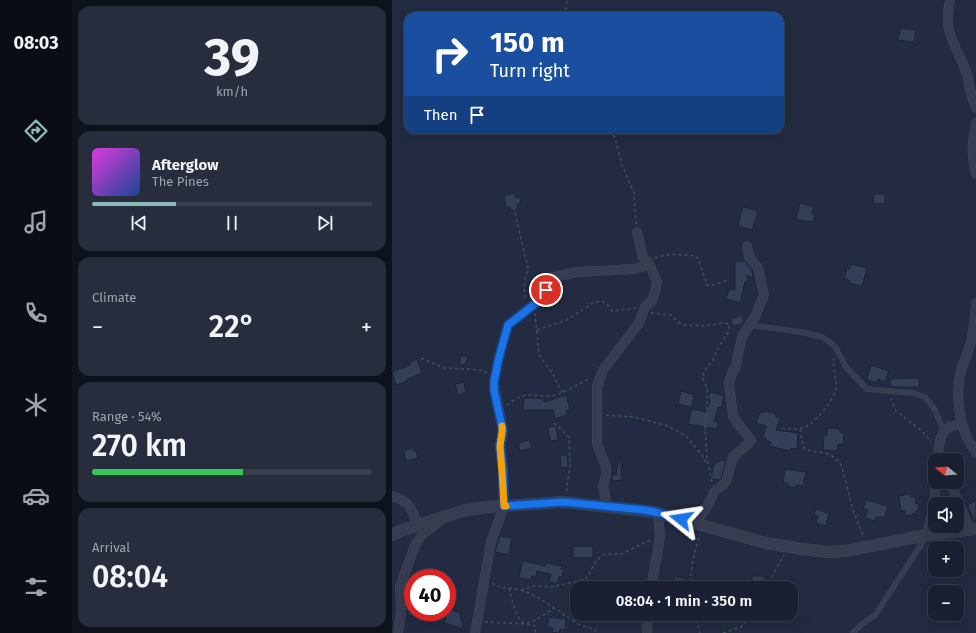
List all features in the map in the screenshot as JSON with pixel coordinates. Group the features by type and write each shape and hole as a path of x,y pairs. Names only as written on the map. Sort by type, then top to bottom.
{"street":[{"path":"950,0 948,11 948,30 968,75 970,91 976,108"},
{"path":"976,122 972,143 972,153 976,174"},
{"path":"608,506 603,486 606,475 606,467 598,444 597,386 603,372 638,323 652,300 656,285 656,277 642,256 637,232"},
{"path":"697,524 698,517 707,508 713,494 726,482 733,457 752,440 733,416 729,384 736,366 740,345 764,295 758,268 749,257 747,246"},
{"path":"475,633 486,578 491,542 504,506 503,470 500,444 503,431 494,382 499,357 508,327 510,323 534,305 545,293 549,281 553,277 578,272 634,269 648,263"},
{"path":"976,303 970,347 963,362 959,379 958,398 962,425 976,454"},
{"path":"939,453 944,431 954,426 962,425"},
{"path":"927,535 934,506 935,489"},
{"path":"392,535 466,510 488,507 566,502 644,510 766,543 828,552 845,551 927,535 973,530 953,489"},
{"path":"392,496 406,502 414,513 417,526"},
{"path":"652,581 660,536 658,513"},
{"path":"398,633 402,612 400,587 415,545 422,535 444,517"},
{"path":"647,633 648,621"}],"lane":[{"path":"749,325 813,334 827,340 836,348 846,367 867,389 913,393 925,397 935,410 944,431"},
{"path":"853,633 876,614 927,535"}],"path":[{"path":"566,12 567,0"},
{"path":"612,134 616,140 622,164 634,193 634,209 637,232"},
{"path":"515,213 528,268 524,286 525,311"},
{"path":"648,263 670,254 693,255 698,258 707,285 710,286 728,280"},
{"path":"537,330 567,320 591,304 597,302 606,303 612,311 644,311 671,315 681,324 703,326 724,323 729,324 728,332 702,377 707,388 707,411 705,426 708,467 713,494"},
{"path":"534,305 540,358 553,374 563,392"},
{"path":"782,428 800,429 816,421 834,394 836,378 833,366 836,348"},
{"path":"421,358 444,368 482,370 487,373 494,382"},
{"path":"498,410 524,395 550,396 563,392 603,372"},
{"path":"884,390 892,399 896,411 927,436 936,453"},
{"path":"598,413 610,416 634,417 668,426 686,437 695,446 702,454 708,467"},
{"path":"554,423 569,437 570,466 566,502"},
{"path":"800,429 803,446 805,449 830,455 839,462 842,467 852,507 868,547"},
{"path":"691,581 697,524"},
{"path":"521,590 533,586 552,587 586,579 596,561 602,556 606,554 622,554 660,536"},
{"path":"770,581 789,547"},
{"path":"486,578 495,585 521,590 545,602 578,624 594,628 600,633"},
{"path":"509,588 516,610 521,620 525,624"},
{"path":"525,624 536,620 554,608"},
{"path":"696,621 700,633"},
{"path":"723,633 741,627 746,621"},
{"path":"477,622 525,624 534,626 535,633"}],"building":[{"path":"900,28 916,30 914,42 898,40"},
{"path":"515,193 516,198 520,197 521,203 517,204 518,209 511,211 510,207 506,208 504,196"},
{"path":"874,194 885,194 885,204 873,203"},
{"path":"800,203 814,207 812,214 815,215 813,222 796,219"},
{"path":"743,207 758,211 752,230 738,226"},
{"path":"745,261 752,271 753,278 747,275 747,282 745,282 740,303 726,299 729,289 735,290 735,262"},
{"path":"851,264 867,268 862,286 849,283 849,280 844,279 847,268 850,269"},
{"path":"742,315 744,323 733,326 731,319"},
{"path":"461,355 468,357 465,365 459,364"},
{"path":"417,359 422,373 396,385 392,372 410,365 409,363"},
{"path":"871,365 889,371 885,382 878,379 876,383 867,379"},
{"path":"919,378 919,387 891,387 890,379"},
{"path":"464,382 466,393 458,395 455,384"},
{"path":"681,391 694,395 692,407 678,404"},
{"path":"710,392 724,396 721,408 718,407 714,421 718,422 717,429 688,424 692,409 706,412 710,400 708,399"},
{"path":"566,395 570,409 566,411 567,415 555,419 553,410 523,410 524,398 544,399 544,402"},
{"path":"764,411 776,414 776,417 780,418 776,430 798,433 797,449 791,448 791,451 769,446 771,442 763,438 766,426 756,423 760,412 763,413"},
{"path":"556,426 558,440 550,441 548,427"},
{"path":"827,428 840,429 840,432 844,433 843,445 838,444 837,451 823,450 824,435 827,435"},
{"path":"530,440 532,448 520,451 518,443"},
{"path":"413,448 414,451 416,451 418,458 406,461 404,451"},
{"path":"560,455 567,455 568,467 561,468"},
{"path":"719,460 726,461 721,479 711,479 714,464 716,464 716,461 719,462"},
{"path":"618,462 621,462 622,480 612,481 612,475 616,475"},
{"path":"785,469 806,472 803,486 796,485 796,488 788,486 788,483 783,483"},
{"path":"910,494 911,497 915,496 919,511 916,511 916,513 912,514 913,515 905,516 905,510 901,511 899,496"},
{"path":"866,500 888,506 884,518 880,516 879,518 876,517 875,521 865,518 868,510 863,509"},
{"path":"976,501 976,522 975,522 967,505"},
{"path":"816,509 829,513 826,526 816,523 818,516 814,515"},
{"path":"500,536 512,538 509,555 495,552"},
{"path":"573,546 593,546 593,558 573,558"},
{"path":"523,561 545,566 546,563 562,566 561,569 564,569 562,577 559,576 558,583 549,582 551,574 537,571 536,577 532,576 531,580 519,578"},
{"path":"675,576 688,580 688,581 674,581"},
{"path":"752,576 764,576 765,581 752,581"},
{"path":"456,611 461,613 460,617 462,617 461,621 463,622 462,628 444,623 445,621 456,621"},
{"path":"549,617 566,619 565,630 560,629 559,633 552,632 553,628 547,627"}],"slow traffic":[{"path":"502,426 503,433 500,448 503,470 504,506 506,506"}],"route":[{"path":"546,290 536,303 508,325 494,382 494,390 503,431 500,444 503,470 504,506 563,502 644,510 681,519"}]}
